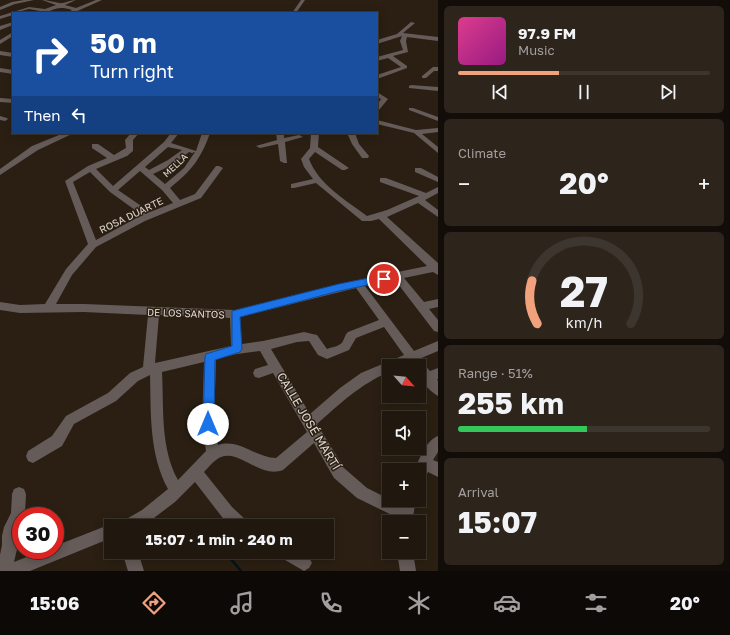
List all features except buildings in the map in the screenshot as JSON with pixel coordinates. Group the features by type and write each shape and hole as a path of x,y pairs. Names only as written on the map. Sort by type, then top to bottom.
{"street":[{"path":"0,9 14,3 32,0"},
{"path":"44,0 78,10"},
{"path":"44,12 74,0"},
{"path":"73,12 100,0"},
{"path":"295,12 303,0"},
{"path":"16,12 29,8 47,11"},
{"path":"0,18 12,13"},
{"path":"0,28 12,23"},
{"path":"378,42 387,40 399,34 413,23"},
{"path":"415,36 418,30"},
{"path":"0,32 12,34"},
{"path":"1,41 12,34"},
{"path":"399,34 438,39"},
{"path":"405,35 403,41 409,57"},
{"path":"1,41 12,42"},
{"path":"378,60 406,51"},
{"path":"0,53 12,55"},
{"path":"378,77 405,67 389,56"},
{"path":"424,77 433,70 438,69"},
{"path":"0,70 12,72"},
{"path":"411,87 438,89"},
{"path":"378,95 385,99 378,107"},
{"path":"0,100 12,101"},
{"path":"411,109 438,120"},
{"path":"378,122 416,132 438,130"},
{"path":"416,132 438,151"},
{"path":"0,173 35,148 68,134"},
{"path":"48,309 70,272 93,245 69,181 90,168 124,154 130,149 129,140 134,134"},
{"path":"113,190 167,144 174,134"},
{"name":"MELLA","path":"164,188 196,160 206,134"},
{"path":"280,134 284,161"},
{"path":"315,134 314,148 305,161 317,180 367,219 423,198 438,190"},
{"path":"351,134 356,144 365,156"},
{"path":"260,146 299,137"},
{"path":"167,144 200,152"},
{"path":"95,146 113,158"},
{"path":"314,148 345,168"},
{"path":"148,173 171,162 187,150"},
{"path":"141,167 164,188 179,205"},
{"path":"90,168 113,190 149,216"},
{"name":"ROSA DUARTE","path":"93,245 149,216 198,196 219,168"},
{"path":"418,170 438,180"},
{"path":"294,186 317,180"},
{"path":"383,180 423,198 438,214"},
{"path":"380,215 436,268"},
{"name":"DE LOS SANTOS","path":"0,306 20,309 84,308 154,312 235,314 358,284 436,268"},
{"path":"397,276 438,328"},
{"path":"358,284 411,357"},
{"path":"421,307 438,303"},
{"path":"154,312 153,370 163,456 168,475 177,491"},
{"path":"235,314 237,349"},
{"path":"33,456 57,441 70,420 112,397 134,377 153,370 210,357 237,349 263,346 306,335 311,336 320,350 327,354 347,346 350,343 349,338 352,335 386,322"},
{"name":"CALLE JOSÉ MARTÍ","path":"263,346 339,473 362,493 400,515"},
{"path":"406,359 438,346"},
{"path":"210,357 208,424 213,453"},
{"path":"259,373 276,367"},
{"path":"140,519 177,491 213,453 222,450 232,450 241,452 272,466 278,465 312,428 360,381 382,370"},
{"path":"433,376 438,390"},
{"path":"426,463 438,442"},
{"path":"426,469 438,470"},
{"path":"196,472 227,512 234,519"},
{"path":"4,571 10,545 9,536 11,527 18,514 19,494"},
{"path":"11,571 104,534"},
{"path":"132,559 136,571"},
{"path":"297,559 304,563"},
{"path":"406,559 408,571"}],"waterway":[{"path":"231,559 241,571"}],"route":[{"path":"208,424 210,357 237,349 235,314 249,312 339,288 384,279"}]}
